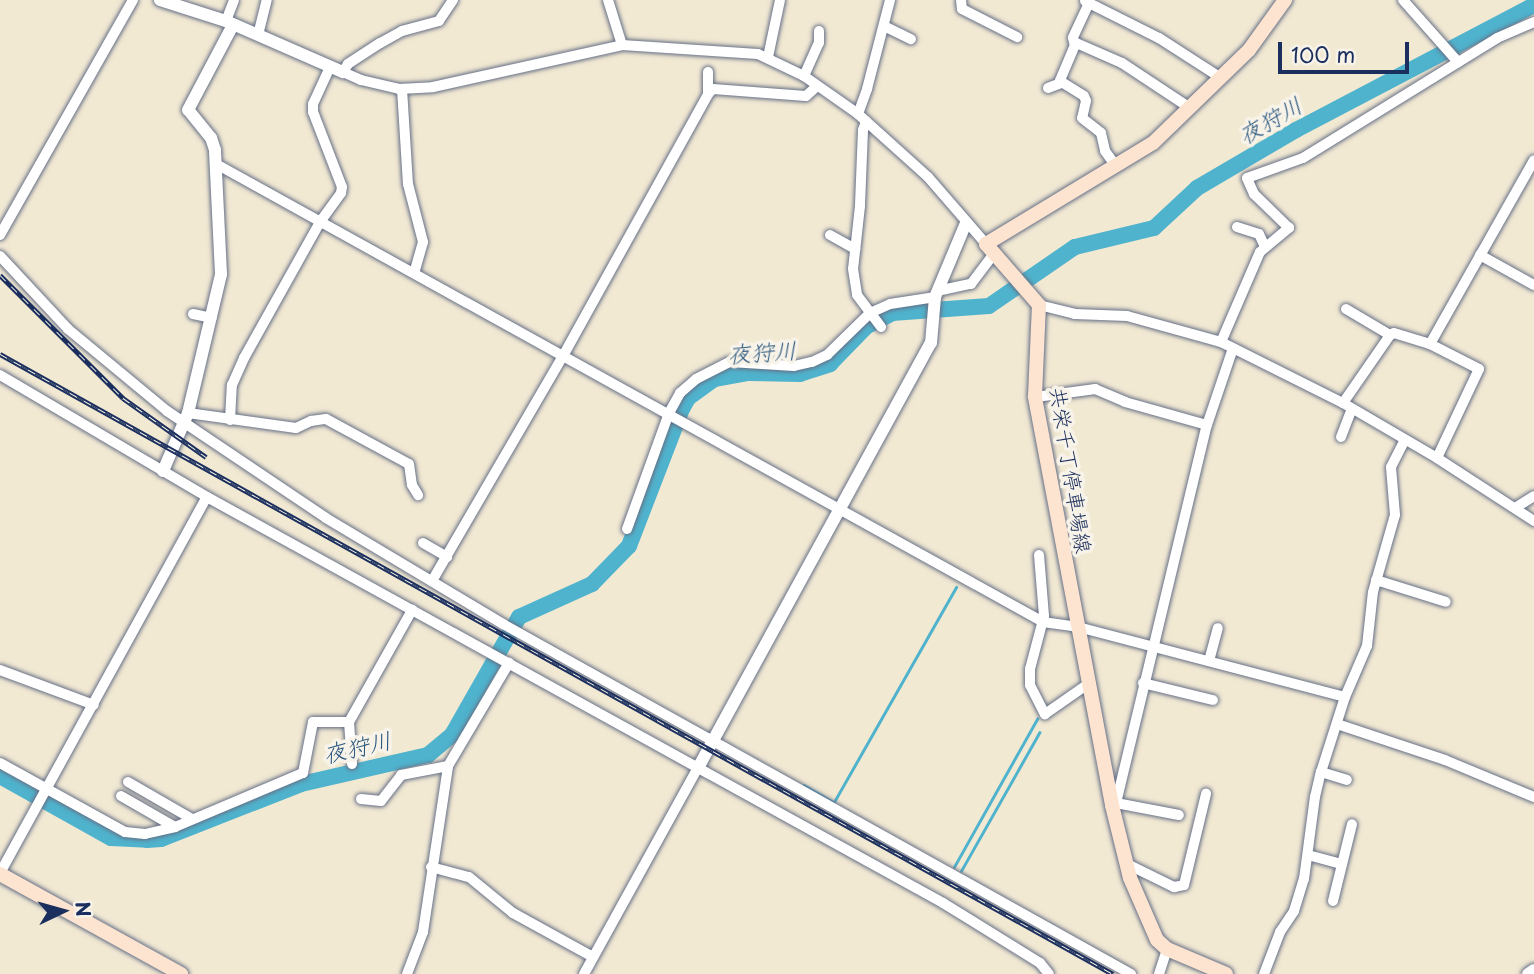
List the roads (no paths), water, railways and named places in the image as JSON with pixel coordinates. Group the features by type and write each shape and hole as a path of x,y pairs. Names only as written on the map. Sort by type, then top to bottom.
{"main road":[{"path":"1034,301 990,249 1115,165 1153,143 1249,50 1283,1"},
{"name":"共栄千丁停車場線","path":"1034,301 1036,397 1088,684 1125,862 1157,940 1167,949"},
{"path":"0,873 181,974"},
{"path":"1167,949 1226,974"}],"street":[{"path":"0,235 132,0"},
{"path":"160,0 230,23 343,72 384,87 402,89 458,82 622,45 739,50 768,57 804,76 858,114 928,177 990,249 971,284 936,296 890,304 871,314 827,355 812,362 794,366 730,362 712,369 680,393 627,529"},
{"path":"163,471 186,417 221,274 218,165 211,138 188,110 230,23 234,0"},
{"path":"258,35 267,0"},
{"path":"343,72 348,64 402,31 439,21 453,0"},
{"path":"608,0 622,45"},
{"path":"768,57 780,0"},
{"path":"858,114 890,0"},
{"path":"961,0 962,9 1017,37"},
{"path":"1403,0 1456,61"},
{"path":"1048,88 1060,83 1086,1 1159,38 1221,78"},
{"path":"1221,342 1265,247 1289,228 1254,194 1247,178 1314,152 1456,61 1497,38 1534,22"},
{"path":"884,26 911,39"},
{"path":"804,76 819,43 819,31"},
{"path":"1074,42 1122,63 1190,108"},
{"path":"230,420 232,386 244,358 342,187 313,112 313,104 330,67"},
{"path":"708,72 708,94"},
{"path":"1060,83 1084,96 1086,101 1082,118 1101,133 1105,151 1115,165"},
{"path":"432,580 564,356 708,94 713,89 806,96 817,86"},
{"path":"402,89 408,184 423,242 414,273"},
{"path":"866,121 863,130 854,283 858,295 880,326"},
{"path":"1430,344 1534,160"},
{"path":"218,165 1043,622 1078,627 1345,697"},
{"path":"584,974 931,343 936,296 966,223"},
{"path":"1237,227 1259,234 1265,247"},
{"path":"830,235 855,249"},
{"path":"1480,255 1534,285"},
{"path":"0,256 68,329 326,518 503,624 1131,974"},
{"path":"1034,301 1075,314 1138,318 1221,342 1290,374 1348,406 1437,458 1534,521"},
{"path":"1346,309 1390,335"},
{"path":"193,314 212,318"},
{"path":"1341,437 1348,406 1390,335 1394,333 1430,344 1479,369 1437,458"},
{"path":"1179,815 1114,804 1207,425 1233,348"},
{"path":"0,376 207,497 699,766 943,903 1040,964 1049,974"},
{"path":"1036,397 1095,389 1125,402 1207,425"},
{"path":"186,417 296,428 311,421 326,419 409,464 412,485 418,495"},
{"path":"1264,974 1280,932 1294,911 1308,855 1321,772 1345,697 1367,646 1376,580 1395,515 1391,467 1405,440"},
{"path":"1515,508 1534,496"},
{"path":"0,873 207,497"},
{"path":"423,543 447,556"},
{"path":"1039,555 1043,578 1043,622 1030,669 1030,685 1045,714 1058,708 1088,684"},
{"path":"1376,580 1446,602"},
{"path":"352,764 349,722 412,610"},
{"path":"1209,661 1218,628"},
{"path":"407,974 422,932 442,767 508,663"},
{"path":"0,670 94,705"},
{"path":"1143,683 1213,700"},
{"path":"0,763 125,832 145,834 175,827 303,773 316,720 349,722"},
{"path":"1337,724 1445,760 1534,797"},
{"path":"361,799 381,801 401,775 442,767"},
{"path":"1321,772 1347,780"},
{"path":"128,782 192,819"},
{"path":"1125,862 1174,887 1184,885 1194,857 1191,848 1206,794"},
{"path":"121,796 175,827"},
{"path":"1333,901 1352,824"},
{"path":"1308,855 1342,863"},
{"path":"431,867 469,877 513,913 593,957"},
{"path":"1159,974 1167,949"},
{"path":"1528,974 1534,970"}],"waterway":[{"name":"夜狩川","path":"0,776 111,838 147,840 161,839 301,784 428,755 452,735 519,617 592,584 629,546 682,409 688,398 714,379 748,373 800,374 830,364 867,326 892,313 989,306 1075,247 1154,228 1197,188 1296,130 1534,5"},
{"path":"804,785 834,802 956,587"},
{"path":"954,867 1037,719"},
{"path":"961,871 1039,733"}],"railway":[{"path":"0,275 123,398 206,457"},
{"path":"0,354 1113,974"}]}
